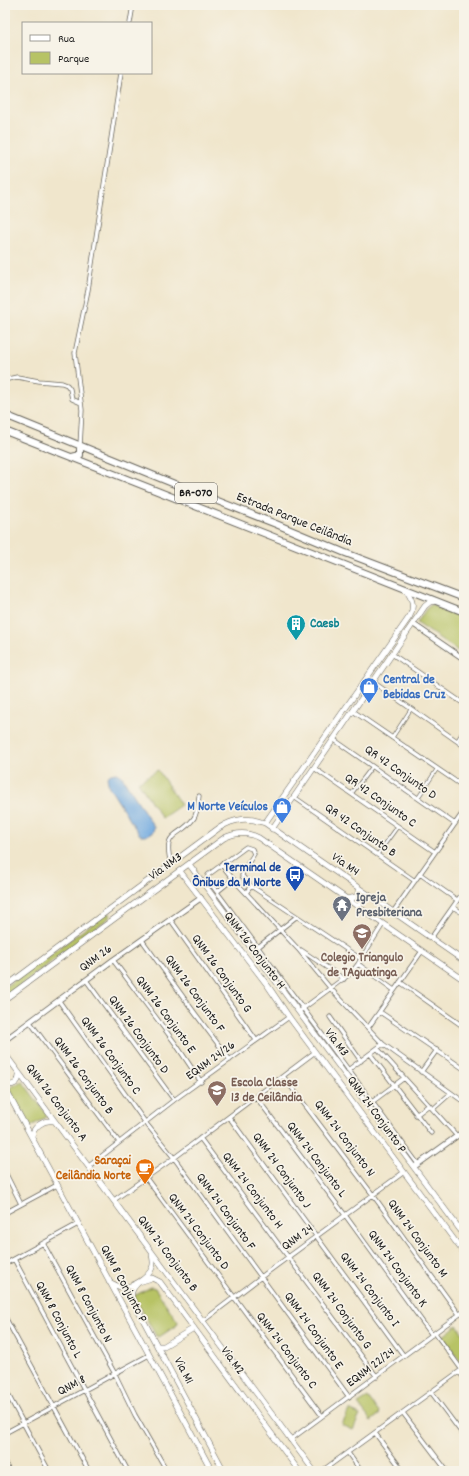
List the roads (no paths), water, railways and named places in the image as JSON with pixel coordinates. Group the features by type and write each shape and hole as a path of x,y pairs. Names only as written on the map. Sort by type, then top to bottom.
{"highway":[{"name":"Estrada Parque Ceilândia","path":"5,415 312,539 464,598"},
{"name":"Estrada Parque Ceilândia","path":"5,431 464,612"},
{"path":"72,457 80,455 80,446"},
{"path":"307,550 304,546 305,543 307,540 312,539"}],"main road":[{"path":"265,823 410,616 413,605 409,594 404,589"},
{"path":"272,829 414,621 427,604 436,601"},
{"path":"410,616 414,616 414,621"},
{"path":"278,805 285,810"},
{"name":"Via NM3","path":"5,987 194,846 226,824 240,819 250,819 265,823 272,829"},
{"name":"Via M4","path":"272,829 464,961"},
{"name":"Via NM3","path":"5,999 224,838 234,834 242,833 256,836 348,899"},
{"path":"209,836 208,843 213,846"},
{"path":"194,846 200,848 202,854"},
{"name":"Via M3","path":"189,864 276,980 301,1010 407,1159 416,1165 439,1201 464,1235"},
{"path":"180,870 201,898"},
{"path":"192,886 194,880 200,879"},
{"path":"348,899 356,897 358,887"},
{"path":"359,907 361,899 369,895"},
{"name":"QNM 26 Conjunto H","path":"201,898 290,1017"},
{"path":"348,899 464,980"},
{"path":"118,903 117,907 119,910 124,912"},
{"path":"107,911 112,912 112,920"},
{"path":"268,986 270,980 276,980"},
{"name":"Via M3","path":"290,1017 315,1052"},
{"name":"QNM 24 Conjunto P","path":"315,1052 412,1183"},
{"name":"QNM 26 Conjunto A","path":"5,1054 89,1166"},
{"path":"321,1059 343,1084 348,1084 349,1079"},
{"path":"5,1084 10,1086 16,1083 20,1077 19,1072"},
{"path":"5,1088 78,1224"},
{"path":"32,1138 33,1130 37,1126 46,1121 54,1121"},
{"path":"379,1138 380,1134 385,1132 396,1148 407,1159"},
{"path":"89,1166 114,1200"},
{"path":"412,1183 423,1193 432,1206 438,1206 439,1201"},
{"path":"412,1183 464,1253"},
{"name":"QNM 24 Conjunto B","path":"114,1200 314,1471"},
{"name":"QNM 8 Conjunto P","path":"78,1224 190,1428"},
{"path":"139,1282 152,1269 152,1252"},
{"name":"Via M2","path":"109,1281 118,1286 125,1287 152,1278 160,1282 299,1471"},
{"name":"Via M1","path":"139,1282 133,1289 131,1296 135,1306 224,1471"},
{"path":"130,1319 131,1315 136,1315 144,1329 151,1336"},
{"path":"157,1346 164,1346 194,1328"},
{"path":"161,1353 164,1346"},
{"path":"256,1412 264,1411 265,1405"},
{"path":"262,1421 264,1417 272,1416"},
{"path":"190,1428 195,1433 205,1450 210,1450 212,1447"},
{"path":"190,1428 212,1471"},
{"path":"207,1460 207,1457 212,1456 221,1471"}],"street":[{"path":"130,22 134,5"},
{"path":"80,446 81,403 75,353 88,290 121,74"},
{"path":"5,379 8,380 17,377 62,383 67,385 70,389 72,399 81,403"},
{"path":"414,621 464,659"},
{"path":"392,654 464,704"},
{"path":"373,682 464,746"},
{"path":"392,738 411,709"},
{"path":"353,711 464,787"},
{"path":"457,741 464,730"},
{"name":"QR 42 Conjunto D","path":"333,739 455,824"},
{"path":"352,793 372,766"},
{"name":"QR 42 Conjunto C","path":"314,768 435,852"},
{"path":"418,798 438,769"},
{"path":"171,864 168,851 170,839 193,819 198,809 199,796"},
{"name":"QR 42 Conjunto B","path":"294,797 415,881"},
{"path":"393,912 464,811"},
{"path":"377,855 398,826"},
{"path":"361,959 296,917 251,886 243,878 243,871 254,854 252,849 246,847 243,848 208,876 208,880 258,947 301,1010 372,1102 416,1165 464,1131"},
{"path":"222,864 233,879 298,949 331,989 383,1044 464,1102"},
{"path":"420,874 457,900"},
{"path":"217,892 233,879"},
{"path":"246,893 251,886"},
{"path":"431,938 464,891"},
{"name":"QNM 26","path":"5,1040 113,960 201,898"},
{"path":"453,907 464,914"},
{"path":"258,947 296,917"},
{"name":"QNM 26 Conjunto G","path":"170,919 256,1040"},
{"path":"301,1010 351,973 383,924"},
{"name":"QNM 26 Conjunto F","path":"142,940 230,1060"},
{"path":"298,949 344,979"},
{"path":"368,1028 422,951"},
{"name":"QNM 26 Conjunto E","path":"113,960 201,1082"},
{"path":"358,964 394,990"},
{"name":"QNM 26 Conjunto D","path":"86,980 174,1100"},
{"path":"400,982 464,1027"},
{"name":"QNM 26 Conjunto C","path":"59,1001 145,1122"},
{"path":"380,1012 464,1069"},
{"name":"EQNM 24/26","path":"89,1166 174,1100 290,1017"},
{"path":"330,1017 361,1061"},
{"name":"QNM 26 Conjunto B","path":"30,1022 119,1142"},
{"path":"348,1070 371,1055 383,1044"},
{"path":"378,1049 457,1136"},
{"path":"421,1072 437,1050"},
{"path":"114,1200 174,1158 315,1052"},
{"path":"371,1055 431,1133"},
{"name":"QNM 24 Conjunto N","path":"283,1076 373,1196"},
{"path":"372,1102 404,1078"},
{"path":"433,1109 451,1093"},
{"name":"QNM 24 Conjunto L","path":"256,1097 345,1215"},
{"path":"416,1115 429,1105"},
{"name":"QNM 24 Conjunto J","path":"228,1117 317,1236"},
{"path":"145,1122 174,1158"},
{"name":"QNM 24 Conjunto H","path":"200,1138 289,1257"},
{"name":"QNM 24 Conjunto F","path":"174,1158 261,1277"},
{"path":"5,1172 21,1204"},
{"name":"QNM 24","path":"203,1321 404,1172"},
{"name":"QNM 24 Conjunto D","path":"146,1178 234,1298"},
{"path":"5,1213 57,1185"},
{"name":"QNM 24 Conjunto M","path":"373,1196 460,1314"},
{"name":"QNM 24 Conjunto K","path":"345,1215 433,1334 462,1370 464,1378"},
{"path":"5,1264 78,1224"},
{"name":"QNM 24 Conjunto I","path":"317,1236 404,1356"},
{"name":"QNM 8 Conjunto N","path":"44,1243 135,1415 167,1471"},
{"name":"QNM 24 Conjunto G","path":"289,1257 377,1377"},
{"name":"QNM 8 Conjunto L","path":"14,1259 128,1471"},
{"name":"QNM 24 Conjunto E","path":"261,1277 349,1397"},
{"name":"QNM 24 Conjunto C","path":"234,1298 322,1416"},
{"name":"EQNM 22/24","path":"290,1440 377,1377 464,1311"},
{"path":"5,1317 89,1471"},
{"name":"QNM 8","path":"5,1433 149,1355"},
{"path":"322,1471 462,1370"},
{"path":"5,1389 49,1471"},
{"path":"431,1392 464,1436"},
{"path":"403,1413 447,1471"},
{"path":"375,1433 401,1470"},
{"path":"348,1453 361,1471"},
{"path":"5,1463 9,1471"}],"water":[{"path":"116,773 121,775 154,827 153,832 146,836 139,834 109,787 107,777"}],"place":[{"name":"Caesb","path":"296,641"},
{"name":"Central de Bebidas Cruz","path":"369,704"},
{"name":"M Norte Veículos","path":"282,824"},
{"name":"Terminal de Ônibus da M Norte","path":"295,892"},
{"name":"Igreja Presbiteriana","path":"342,922"},
{"name":"Colegio Triangulo de TAguatinga","path":"362,950"},
{"name":"Escola Classe 13 de Ceilândia","path":"217,1107"},
{"name":"Saraçai Ceilândia Norte","path":"145,1185"}]}
